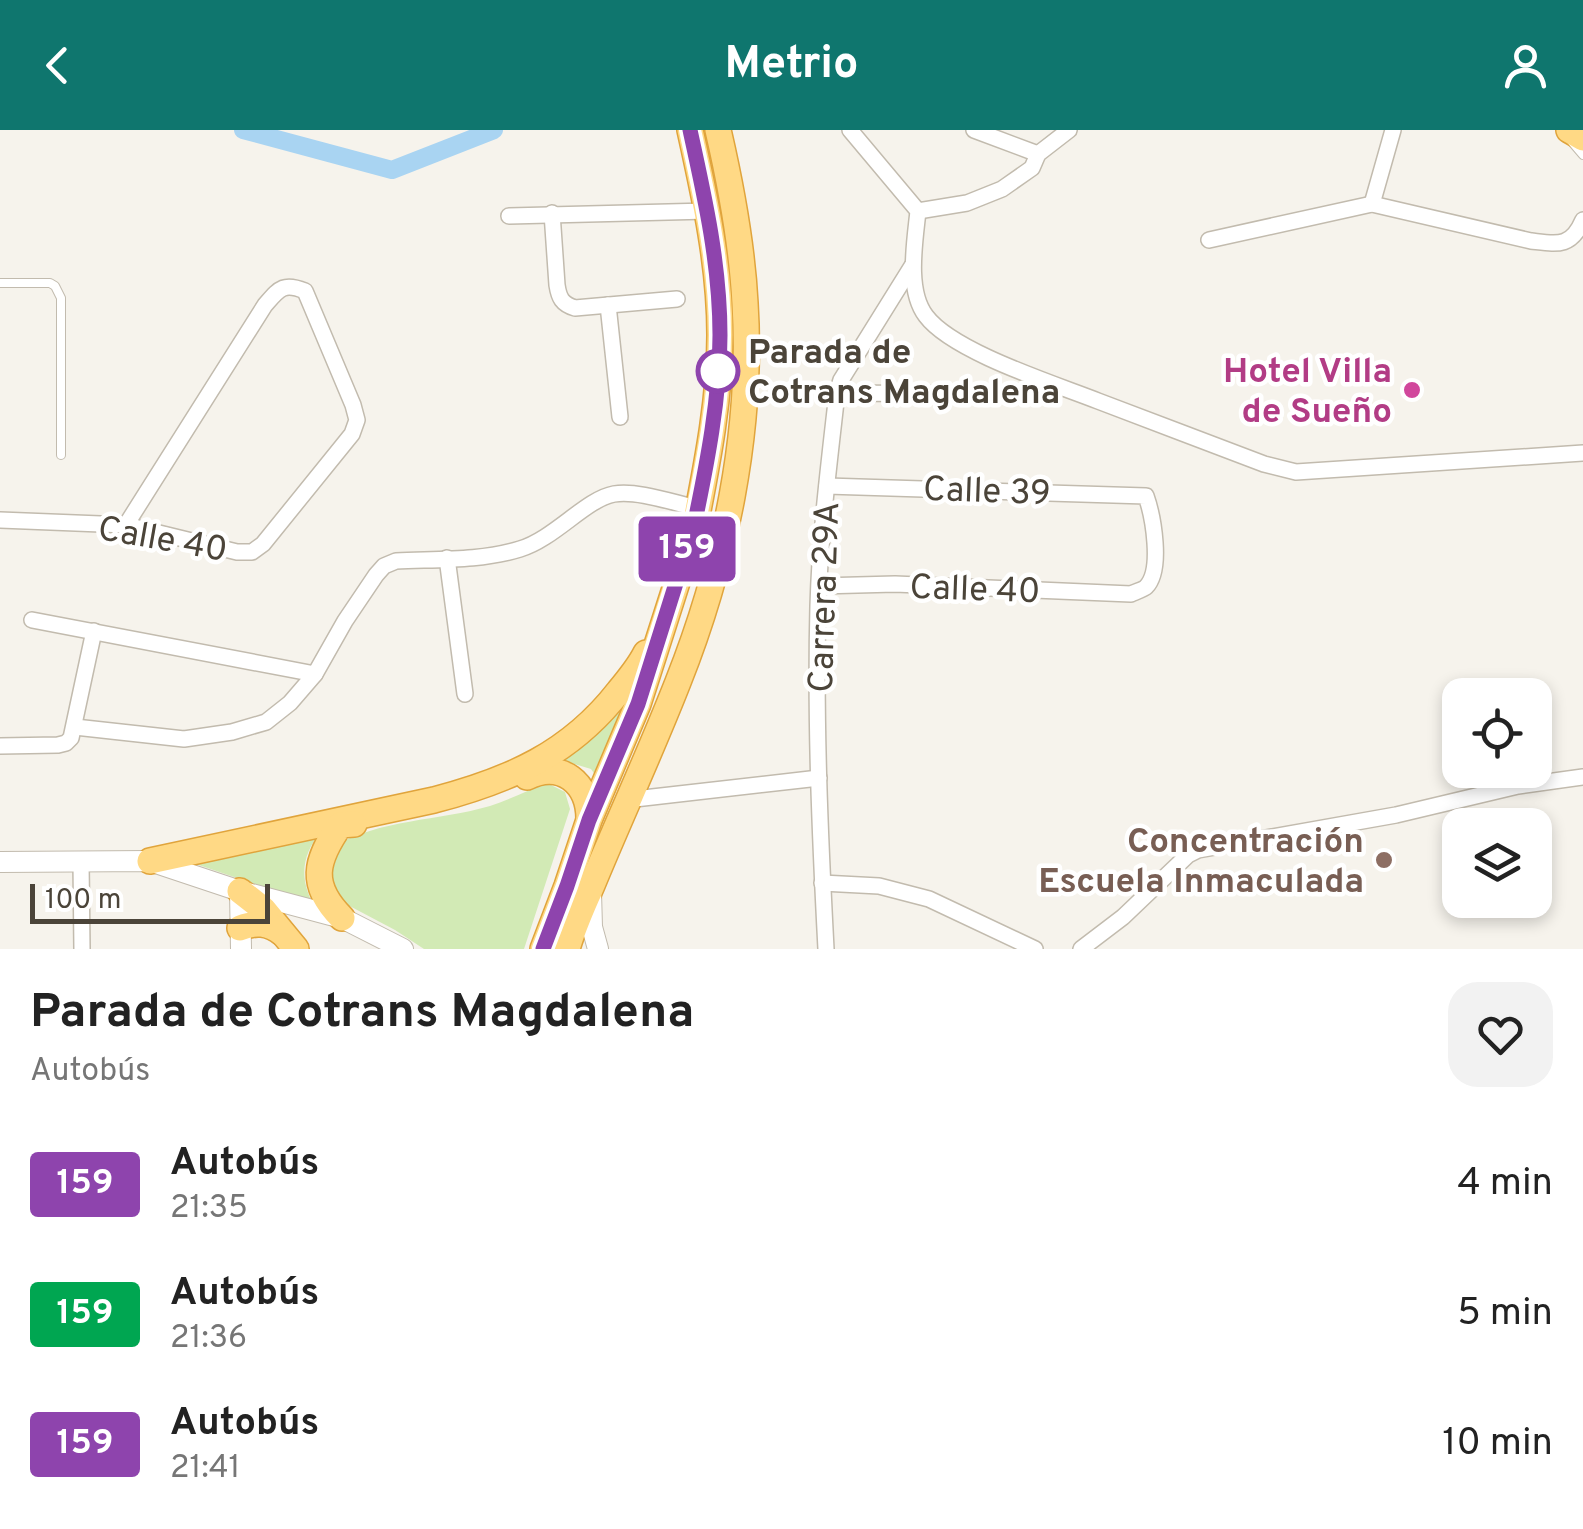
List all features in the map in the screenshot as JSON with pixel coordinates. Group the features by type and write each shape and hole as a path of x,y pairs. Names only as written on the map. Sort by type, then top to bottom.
{"highway":[{"path":"543,949 589,820 638,704 698,508 719,360 717,272 690,130"},
{"path":"566,949 679,681 720,550 742,422 745,302 738,236 718,130"},
{"path":"1566,130 1583,138"},
{"path":"150,862 450,796 528,768 556,752 603,712 641,663 668,608"},
{"path":"342,918 327,903 320,884 319,864 326,844 340,825 396,820 450,808 502,790 538,771 552,771 577,782 585,793 589,820"},
{"path":"240,891 263,909 290,941"},
{"path":"240,939 258,923 276,928 290,941"}],"street":[{"path":"850,130 918,211 912,266 926,316 953,340 1019,371 1264,464 1296,472 1583,452"},
{"path":"974,130 1038,154"},
{"path":"918,211 966,203 1002,190 1032,168 1038,154 1068,130"},
{"path":"1372,204 1393,130"},
{"path":"1209,240 1372,204 1556,244 1574,237 1583,220"},
{"path":"509,216 708,211"},
{"path":"552,214 558,296 565,305 575,308 677,299"},
{"name":"Carrera 29A","path":"826,949 819,778 820,586 836,393 840,380 912,266"},
{"name":"Calle 40","path":"0,520 126,526 237,552 252,552 263,544 352,434 357,420 305,290 293,286 280,288 265,305 126,526"},
{"path":"608,305 620,417"},
{"path":"836,393 978,394"},
{"name":"Calle 39","path":"827,486 1146,496 1152,514 1153,574 1146,588 1131,594"},
{"path":"75,728 184,739 266,722 290,703 315,674 345,621 384,566 491,556 525,548 611,494 698,508"},
{"path":"447,558 465,694"},
{"name":"Calle 40","path":"820,586 896,584 1131,594"},
{"path":"32,620 315,674"},
{"path":"0,746 66,743 72,738 94,632"},
{"path":"1081,949 1123,917 1188,854 1198,850 1396,815 1518,786 1583,777"},
{"path":"626,800 819,778"},
{"path":"0,862 150,862 342,918 403,949"},
{"path":"81,862 82,949"},
{"path":"822,883 879,886 928,899 1034,949"},
{"path":"591,888 592,927 598,949"},
{"path":"240,891 240,939"},
{"path":"240,939 245,919 263,909 322,920 386,949"}],"lane":[{"path":"1566,130 1583,156"},
{"path":"0,282 50,282 61,298 62,455"}],"green space":[{"path":"636,683 598,779 591,769 561,760 620,709"},
{"path":"547,783 565,792 570,809 524,949 424,949 342,902 328,888 333,847 351,838 389,826 490,806"},
{"path":"321,831 310,849 304,875 313,904 187,861"}],"waterway":[{"path":"243,130 392,170 494,130"}],"bus line":[{"name":"159","path":"543,949 589,820 638,704 698,508 720,334 713,240 690,130"}],"place":[{"name":"Parada de Cotrans Magdalena","path":"718,371"},
{"name":"Hotel Villa de Sueño","path":"1412,390"},
{"name":"Concentración Escuela Inmaculada","path":"1384,860"}]}
